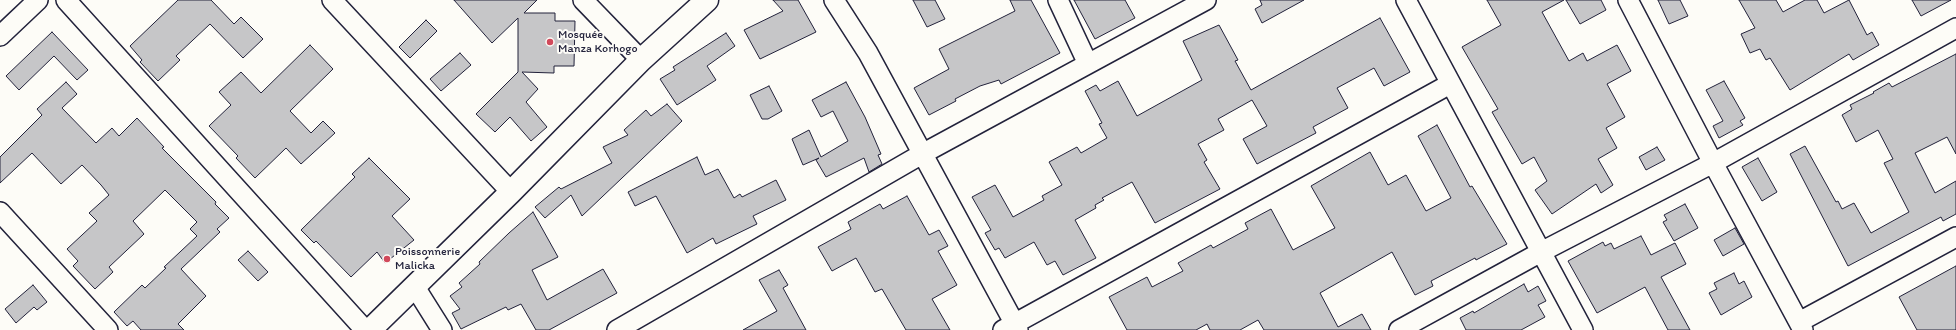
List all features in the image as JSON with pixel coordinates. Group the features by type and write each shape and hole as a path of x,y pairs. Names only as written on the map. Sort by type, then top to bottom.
{"street":[{"path":"0,36 38,0"},
{"path":"66,0 365,330"},
{"path":"332,0 511,192"},
{"path":"582,0 641,60"},
{"path":"370,330 511,192 641,60 707,0"},
{"path":"834,0 868,53 1012,328 1450,84"},
{"path":"1058,0 1088,64"},
{"path":"617,330 922,154 1206,0"},
{"path":"1406,0 1583,330"},
{"path":"1628,0 1713,163 1801,326 1956,238"},
{"path":"1399,330 1541,252 1713,163 1956,28"},
{"path":"0,212 108,330"},
{"path":"415,287 442,330"}],"building":[{"path":"178,0 211,0 234,24 241,17 263,39 243,58 210,24 176,56 180,60 158,81 140,62 142,60 130,46"},
{"path":"454,0 537,0 524,13 555,13 555,21 575,21 574,66 554,66 554,73 522,72 538,89 526,102 547,127 531,141 510,117 495,132 476,114 518,72 518,18 492,43"},
{"path":"773,0 798,0 816,32 760,59 744,30 783,11"},
{"path":"913,0 935,0 945,19 927,27"},
{"path":"1010,0 1031,0 1060,53 1001,84 999,80 980,86 929,115 914,88 949,69 939,49 1015,11"},
{"path":"1074,0 1125,0 1135,18 1095,39"},
{"path":"1260,0 1304,0 1262,23 1255,9 1262,5"},
{"path":"1487,0 1564,0 1542,12 1569,61 1583,53 1587,61 1617,45 1631,71 1607,84 1625,117 1606,128 1617,148 1598,159 1613,185 1601,193 1596,184 1552,214 1535,190 1547,181 1534,157 1522,164 1492,112 1498,109 1462,47 1501,25"},
{"path":"1566,0 1601,0 1606,10 1580,24"},
{"path":"1658,0 1680,0 1688,16 1669,24"},
{"path":"1739,0 1776,0 1783,12 1805,0 1817,0 1824,13 1849,0 1867,35 1872,32 1879,45 1853,60 1849,54 1790,90 1770,58 1766,60 1760,49 1750,53 1741,34 1755,28"},
{"path":"1912,0 1951,0 1921,16"},
{"path":"1380,18 1410,72 1384,86 1374,68 1337,88 1348,108 1313,127 1316,133 1257,164 1243,139 1267,126 1252,100 1218,119 1224,130 1198,144 1207,160 1204,162 1220,189 1155,223 1132,182 1102,198 1104,200 1095,205 1096,208 1075,220 1096,258 1063,275 1055,261 1047,265 1034,242 1005,258 999,248 995,250 985,233 991,230 972,197 995,185 1013,217 1044,200 1042,196 1062,185 1049,162 1077,147 1081,153 1107,138 1099,124 1102,123 1085,91 1096,85 1100,91 1118,81 1137,116 1202,80 1183,41 1219,25 1238,60 1235,61 1251,90"},
{"path":"426,20 437,31 410,58 399,47"},
{"path":"52,32 88,70 77,80 54,56 19,90 6,76"},
{"path":"726,33 735,46 707,66 716,80 677,105 660,79 675,70 673,67"},
{"path":"310,45 333,69 290,111 311,133 323,121 335,133 301,164 286,148 255,178 236,158 238,156 209,126 231,105 219,92 241,72 261,93"},
{"path":"460,53 471,65 441,91 430,79"},
{"path":"1956,54 1956,154 1947,137 1915,153 1935,193 1956,181 1956,214 1943,221 1941,217 1848,266 1790,154 1805,146 1836,202 1838,201 1842,209 1854,203 1871,233 1909,212 1884,163 1893,159 1878,130 1856,142 1842,115 1852,109 1850,105 1874,93 1873,92 1889,83 1892,87"},
{"path":"1724,81 1745,118 1740,121 1743,125 1719,138 1713,126 1723,121 1706,90"},
{"path":"66,82 77,94 62,108 96,143 112,128 119,136 137,118 164,147 162,148 216,202 215,204 229,218 217,229 220,232 181,269 206,296 178,324 184,330 141,330 133,321 127,326 114,312 142,285 145,288 166,268 164,267 197,236 190,229 197,222 165,190 133,221 144,234 109,267 113,272 95,289 73,266 78,261 67,249 97,221 89,213 109,195 101,185 82,165 61,184 32,153 0,183 0,157 42,115 37,109"},
{"path":"846,82 865,117 881,154 878,155 882,164 869,172 864,158 826,177 816,160 819,158 803,165 792,139 809,130 821,157 848,141 833,111 821,117 812,100"},
{"path":"769,86 782,111 768,119 762,119 750,95"},
{"path":"667,104 682,121 582,216 571,195 545,218 535,207 559,187 561,189 612,163 603,147 628,135 624,130 646,110 651,116"},
{"path":"1437,125 1470,187 1472,186 1507,244 1476,260 1475,258 1431,281 1433,286 1415,295 1392,252 1320,293 1338,327 1362,314 1371,330 1264,330 1258,320 1240,330 1210,330 1207,324 1196,330 1127,330 1109,297 1147,277 1152,287 1183,271 1178,263 1211,245 1213,248 1248,229 1245,223 1271,209 1293,250 1335,228 1311,186 1370,152 1388,185 1406,175 1426,211 1451,198 1418,136"},
{"path":"1657,147 1665,160 1646,170 1639,157"},
{"path":"697,157 705,175 718,169 734,198 740,194 742,197 776,180 786,200 753,216 757,224 716,244 713,238 687,253 656,196 635,206 628,192"},
{"path":"369,158 410,199 392,216 414,240 385,263 377,252 351,277 316,241 314,243 301,230 355,177 352,174"},
{"path":"1758,158 1777,192 1762,201 1742,167"},
{"path":"907,196 929,235 939,230 948,246 938,251 957,285 932,299 950,330 906,330 882,289 875,292 856,258 832,271 818,247 851,229 848,222 880,204 883,209"},
{"path":"1685,204 1698,228 1674,241 1663,222 1667,220 1664,215"},
{"path":"533,212 558,257 532,270 547,300 603,269 617,293 549,330 536,330 521,304 508,310 506,307 461,329 452,313 460,309 450,296 462,287 459,283 480,264 479,262"},
{"path":"1735,228 1744,244 1723,256 1714,240"},
{"path":"1641,236 1651,255 1675,243 1686,264 1661,277 1690,330 1668,330 1645,287 1597,313 1568,261 1603,242 1605,246 1611,243 1614,249"},
{"path":"248,251 268,272 258,281 238,260"},
{"path":"1956,266 1956,330 1917,330 1899,297"},
{"path":"779,270 788,285 783,288 806,330 743,330 777,311 759,280"},
{"path":"1734,273 1739,284 1744,281 1752,297 1721,315 1709,293 1717,289 1714,283"},
{"path":"1524,284 1528,292 1538,286 1546,301 1538,305 1545,317 1521,330 1466,330 1460,318 1473,311 1474,313"},
{"path":"33,285 47,302 37,310 34,307 16,323 5,309"}],"place":[{"name":"Mosquée Manza Korhogo","path":"550,42"},
{"name":"Poissonnerie Malicka","path":"387,259"}]}
